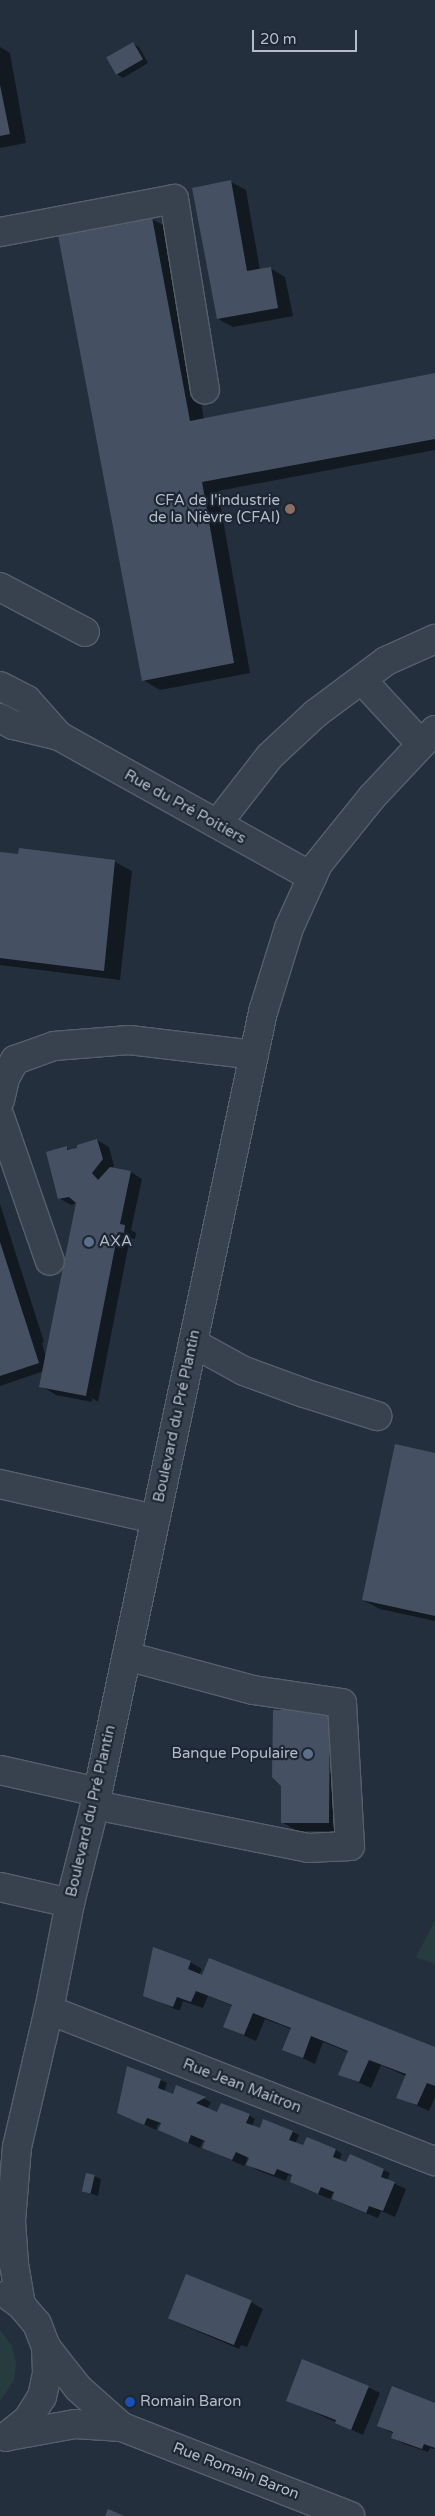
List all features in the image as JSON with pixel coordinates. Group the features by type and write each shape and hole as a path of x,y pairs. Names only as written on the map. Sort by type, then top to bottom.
{"street":[{"path":"0,232 174,199 205,390"},
{"path":"0,587 85,632"},
{"path":"217,824 270,756 315,714 386,661 435,639"},
{"path":"362,680 428,737"},
{"name":"Rue du Pré Poitiers","path":"0,686 27,700 59,736"},
{"name":"Rue du Pré Poitiers","path":"0,718 14,726 59,736 312,878"},
{"name":"Boulevard du Pré Plantin","path":"11,2298 14,2264 11,2221 18,2147 49,2010 70,1903 96,1798 263,1012 289,928 318,864 372,798 428,737"},
{"path":"0,1100 5,1078 15,1060 54,1046 128,1040 254,1055"},
{"path":"0,1117 50,1261"},
{"path":"192,1343 244,1371 304,1393 377,1416"},
{"path":"0,1484 155,1519"},
{"path":"0,1770 96,1798 308,1848 350,1846 342,1703 253,1690 126,1656"},
{"path":"0,1887 70,1903"},
{"name":"Rue Jean Maitron","path":"49,2010 435,2161"},
{"name":"Boulevard du Pré Plantin","path":"0,2192 18,2147"},
{"path":"4,2438 28,2419 42,2397 47,2372 46,2347 36,2324 11,2298"},
{"name":"Rue Romain Baron","path":"46,2347 78,2388 122,2427"},
{"name":"Rue Romain Baron","path":"4,2438 75,2424 122,2427 350,2516"}],"green space":[{"path":"435,1920 435,1964 416,1957"},
{"path":"0,2330 12,2346 16,2363 14,2381 0,2401"}],"building":[{"path":"133,42 143,59 116,75 106,58"},
{"path":"0,85 10,134 0,136"},
{"path":"231,180 247,271 271,267 278,308 217,319 192,188"},
{"path":"152,217 190,421 435,373 435,439 202,482 234,663 142,681 58,235"},
{"path":"19,848 115,860 104,971 0,958 0,852 18,854"},
{"path":"97,1139 103,1159 92,1173 98,1180 110,1167 131,1171 120,1224 125,1225 124,1233 118,1232 86,1396 39,1387 76,1203 69,1197 58,1199 46,1152 67,1146 67,1150 77,1148 77,1145"},
{"path":"0,1242 39,1363 0,1376"},
{"path":"395,1444 435,1453 435,1616 362,1600"},
{"path":"273,1710 330,1710 329,1823 281,1823 281,1786 272,1777"},
{"path":"153,1947 191,1961 188,1969 202,1975 209,1958 435,2047 435,2086 427,2083 417,2105 396,2098 406,2074 369,2060 359,2082 338,2075 348,2051 311,2036 303,2058 282,2050 291,2028 253,2013 244,2035 223,2027 232,2005 196,1991 191,2002 177,1997 173,2007 143,1996"},
{"path":"127,2066 161,2079 158,2088 173,2094 176,2085 206,2097 196,2103 217,2112 221,2103 250,2114 246,2123 260,2128 263,2119 293,2131 289,2140 303,2145 307,2137 336,2149 333,2157 346,2162 350,2154 384,2169 381,2177 395,2182 383,2211 369,2206 366,2213 332,2199 334,2192 321,2187 318,2194 290,2182 292,2175 277,2169 274,2175 246,2165 249,2158 236,2152 232,2160 202,2148 205,2141 191,2135 188,2143 158,2130 161,2123 147,2118 144,2125 117,2113"},
{"path":"86,2173 95,2175 90,2194 82,2192"},
{"path":"186,2274 252,2301 234,2345 168,2319"},
{"path":"302,2359 369,2386 351,2430 335,2423 336,2420 286,2401"},
{"path":"392,2386 435,2403 435,2448 424,2444 422,2449 391,2438 393,2432 377,2426"},
{"path":"108,2509 124,2516 105,2516"}],"place":[{"name":"CFA de l'industrie de la Nièvre (CFAI)","path":"290,509"},
{"name":"AXA","path":"89,1242"},
{"name":"Banque Populaire","path":"308,1754"},
{"name":"Romain Baron","path":"130,2402"}]}
